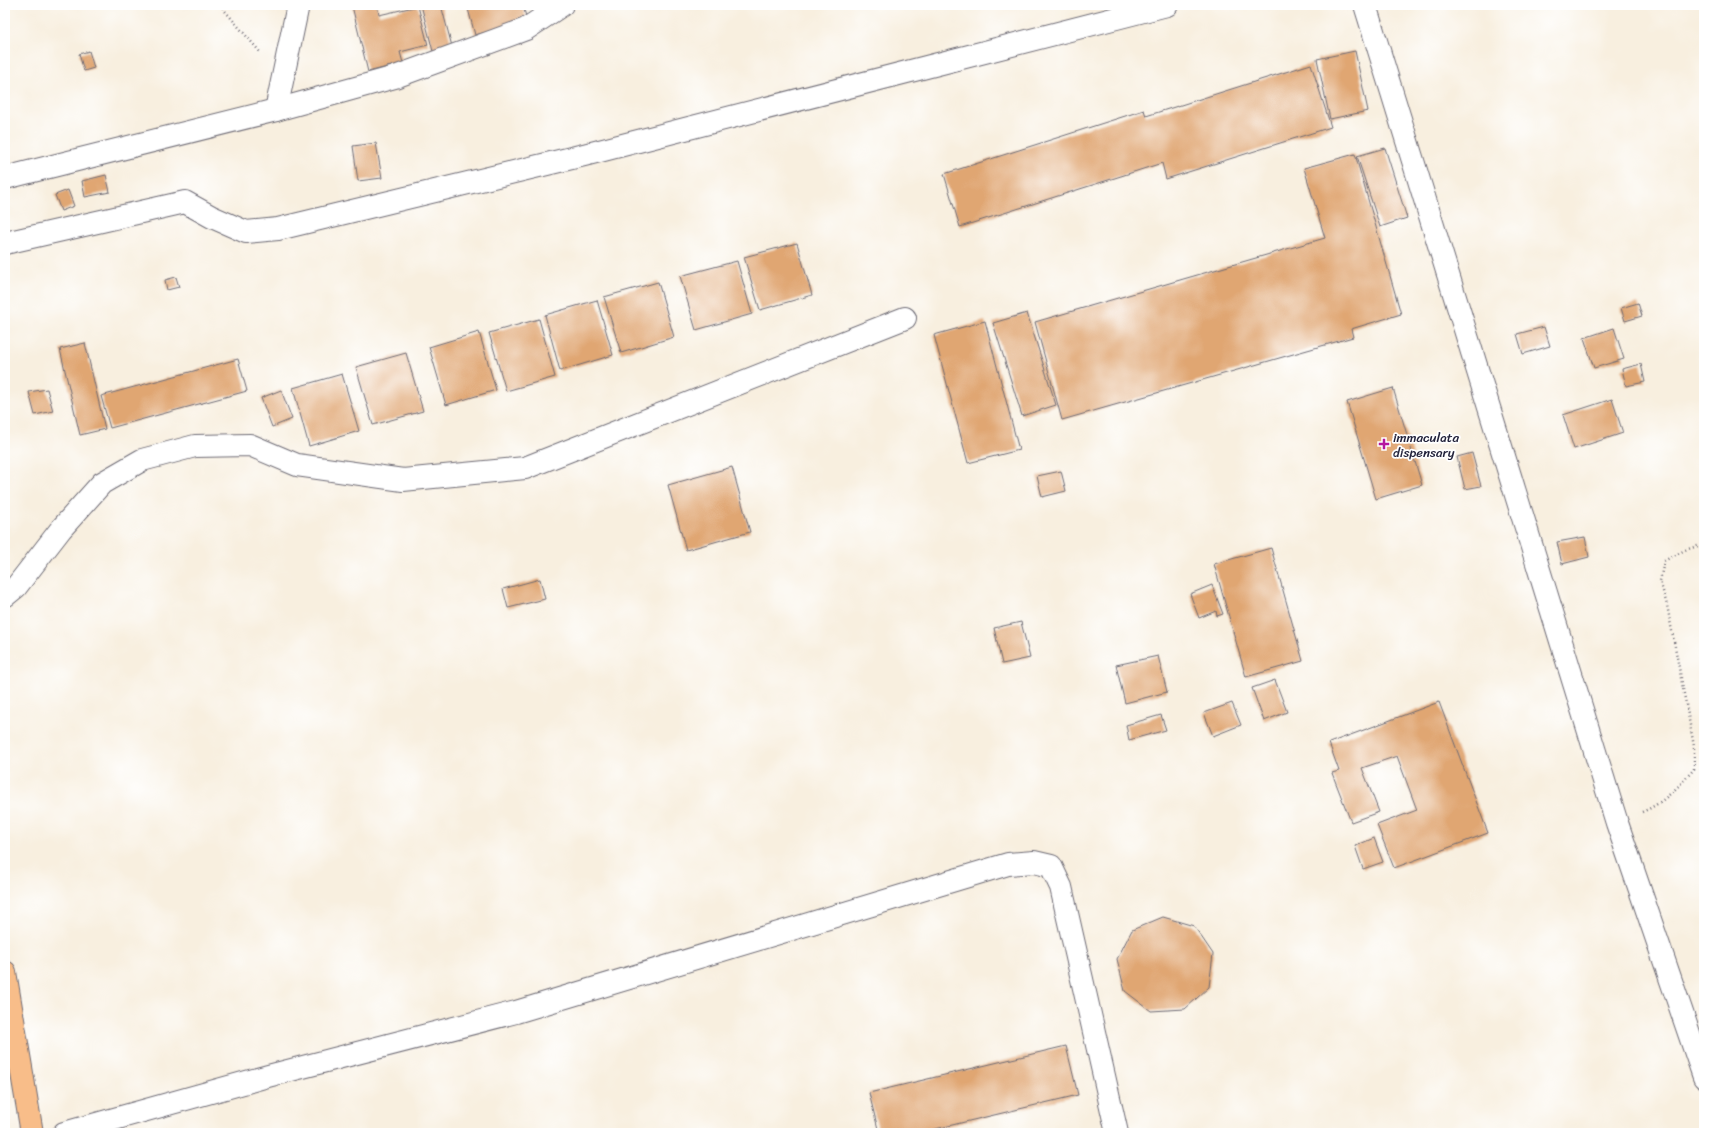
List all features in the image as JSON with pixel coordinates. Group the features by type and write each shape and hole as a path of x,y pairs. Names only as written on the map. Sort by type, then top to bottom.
{"highway":[{"path":"5,972 32,1133"}],"street":[{"path":"276,110 298,5"},
{"path":"5,178 276,110 402,75 526,29 562,5"},
{"path":"5,243 185,202 212,217 246,232 278,229 592,154 1167,5"},
{"path":"1365,5 1617,823 1704,1077"},
{"path":"5,596 16,587 61,529 102,483 142,460 195,446 250,445 297,465 402,480 525,468 904,318"},
{"path":"64,1133 268,1076 516,1012 1008,864 1034,862 1051,866 1061,887 1117,1133"}],"path":[{"path":"220,5 283,78"},
{"path":"1617,823 1650,808 1669,796 1694,769 1694,746 1667,605 1660,581 1664,561 1685,550 1704,544"}],"building":[{"path":"377,5 379,15 418,6 428,45 400,52 403,63 368,72 352,6"},
{"path":"421,5 441,5 454,54 435,59"},
{"path":"467,5 523,5 527,21 475,35"},
{"path":"89,51 94,68 84,71 79,54"},
{"path":"1355,51 1368,111 1330,119 1317,59"},
{"path":"1311,64 1331,127 1166,179 1162,163 960,227 944,174 1144,110 1146,116"},
{"path":"376,143 382,178 358,181 353,146"},
{"path":"1385,148 1407,218 1380,227 1357,156"},
{"path":"1355,154 1401,314 1351,329 1353,337 1062,420 1035,322 1325,238 1304,168"},
{"path":"106,175 110,192 85,197 82,181"},
{"path":"68,190 74,206 61,211 55,195"},
{"path":"797,243 812,295 760,310 744,257"},
{"path":"737,261 752,314 696,330 680,276"},
{"path":"176,277 179,287 167,290 165,280"},
{"path":"658,282 674,337 621,353 604,297"},
{"path":"597,300 613,355 560,371 545,315"},
{"path":"1638,303 1642,316 1625,321 1621,308"},
{"path":"1027,313 1056,405 1022,416 993,323"},
{"path":"539,319 555,377 506,391 489,333"},
{"path":"985,321 1019,450 968,463 934,335"},
{"path":"1544,327 1550,346 1523,354 1517,334"},
{"path":"1614,328 1624,359 1594,368 1584,338"},
{"path":"479,332 496,390 446,405 429,347"},
{"path":"85,343 105,429 80,435 60,349"},
{"path":"406,353 423,411 373,425 356,367"},
{"path":"238,359 247,391 110,428 101,396"},
{"path":"1641,364 1645,382 1626,386 1622,369"},
{"path":"342,374 359,431 309,446 293,388"},
{"name":"immaculata dispensary","path":"1393,388 1422,485 1376,499 1347,402"},
{"path":"47,389 53,411 35,415 29,392"},
{"path":"281,390 292,419 272,427 261,398"},
{"path":"1612,399 1623,433 1574,449 1563,415"},
{"path":"1472,453 1481,486 1465,489 1457,457"},
{"path":"732,467 750,532 686,550 668,485"},
{"path":"1061,471 1066,491 1042,497 1037,476"},
{"path":"1585,537 1589,557 1562,564 1557,542"},
{"path":"1271,548 1303,661 1246,677 1214,564"},
{"path":"540,579 545,599 508,608 503,589"},
{"path":"1212,585 1223,614 1217,616 1216,611 1199,618 1190,594"},
{"path":"1021,622 1030,658 1002,664 994,628"},
{"path":"1158,656 1167,692 1125,703 1116,665"},
{"path":"1275,680 1287,712 1264,721 1252,688"},
{"path":"1439,702 1488,833 1394,868 1377,825 1417,810 1397,756 1362,768 1379,812 1351,822 1332,773 1339,771 1329,743"},
{"path":"1232,703 1241,725 1213,736 1204,713"},
{"path":"1161,715 1166,730 1129,740 1126,725"},
{"path":"1374,838 1383,862 1363,869 1355,846"},
{"path":"1163,917 1194,926 1213,954 1209,987 1185,1009 1151,1011 1125,991 1117,959 1132,930"},
{"path":"1066,1046 1078,1095 927,1131 927,1133 879,1133 869,1093"}],"place":[{"name":"immaculata dispensary","path":"1384,444"}]}
